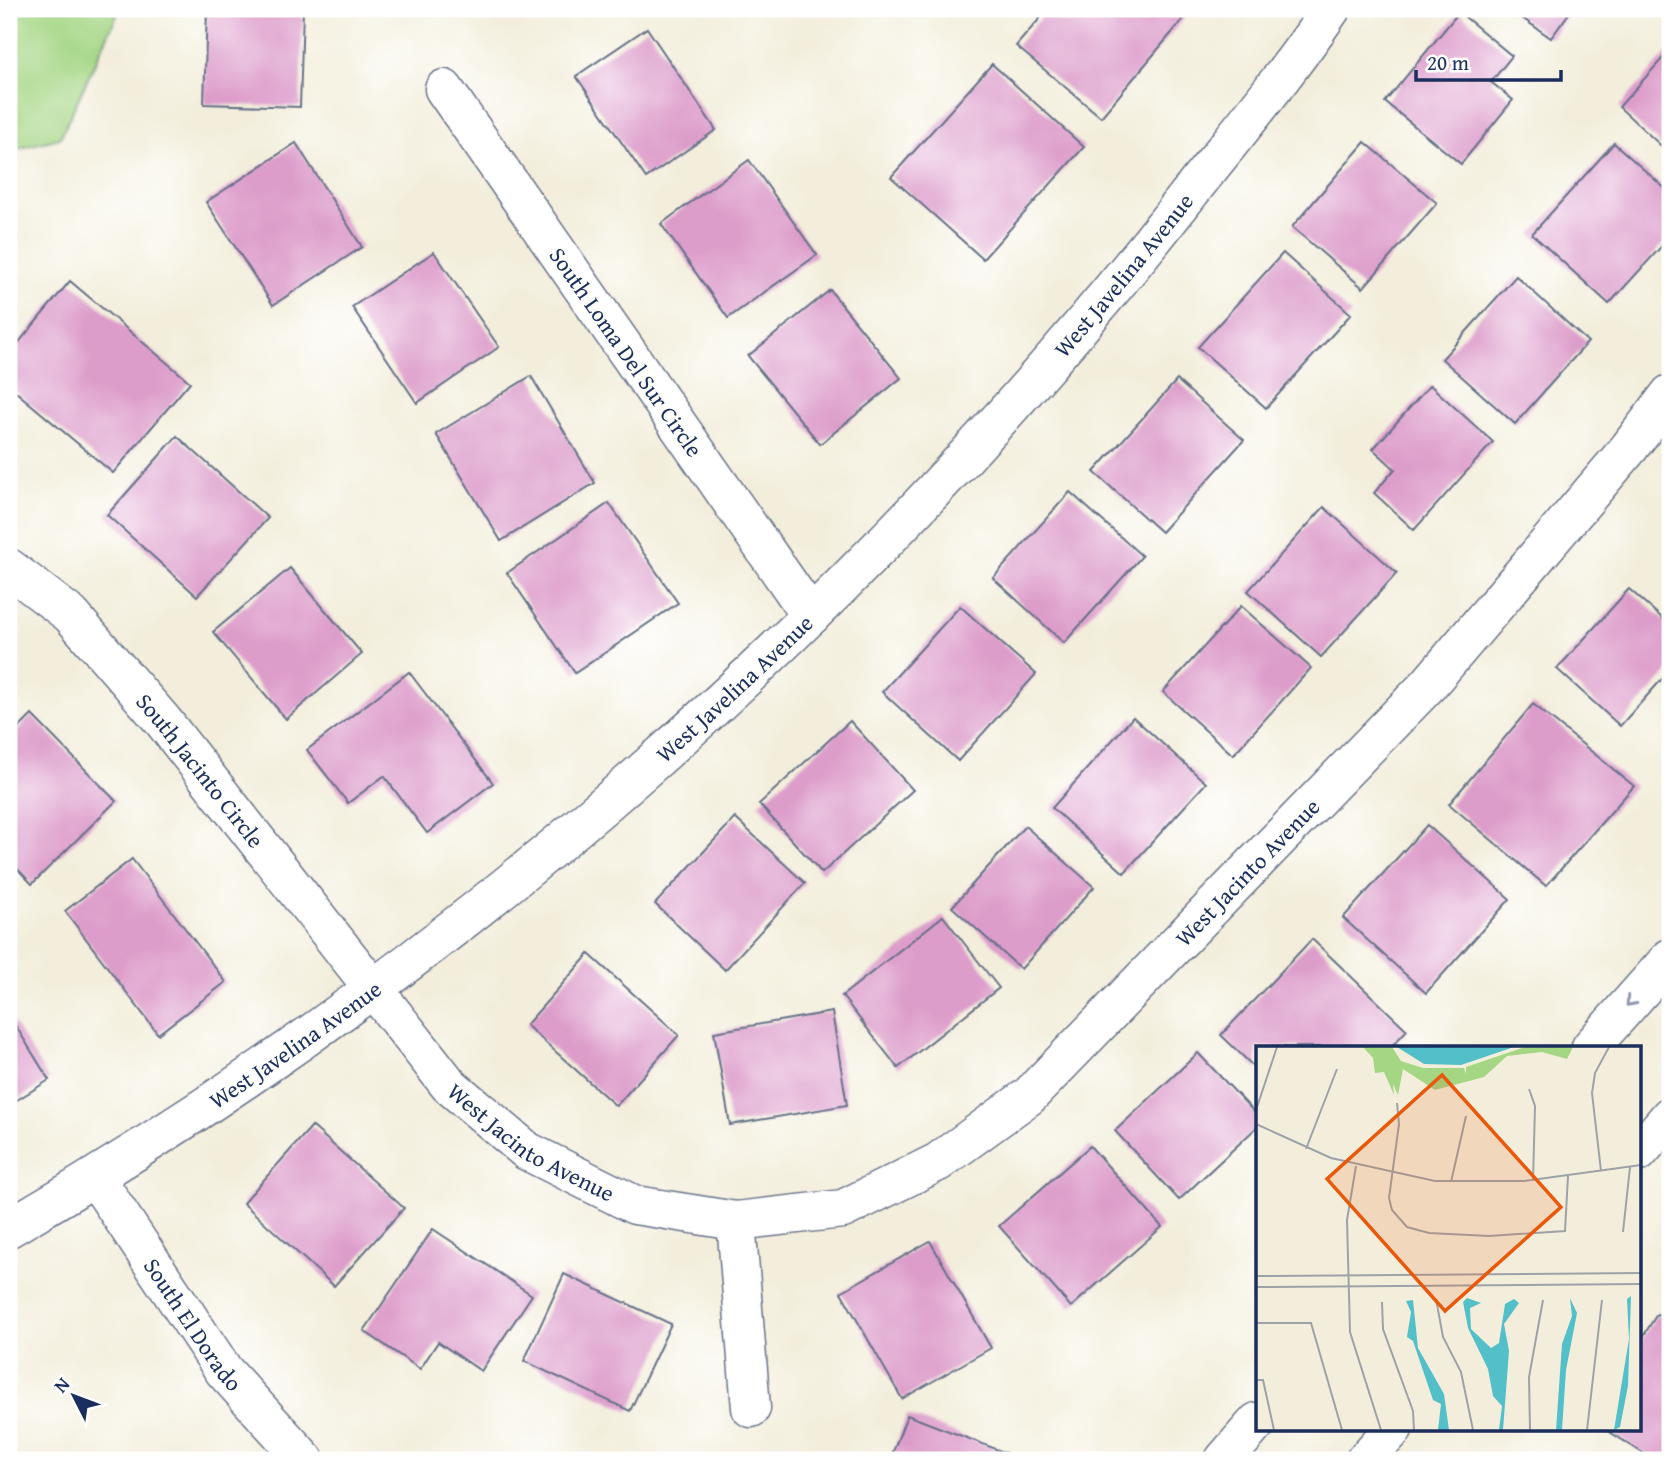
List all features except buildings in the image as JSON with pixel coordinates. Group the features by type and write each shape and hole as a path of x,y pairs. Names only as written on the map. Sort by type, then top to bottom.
{"street":[{"name":"West Javelina Avenue","path":"9,1228 95,1177 236,1086 374,989 589,815 811,616 1020,400 1136,261 1318,14"},
{"name":"South Loma Del Sur Circle","path":"444,89 811,616"},
{"name":"West Jacinto Avenue","path":"374,989 449,1085 527,1151 635,1205 736,1221 843,1209 938,1162 1029,1096 1429,685 1629,448 1670,394"},
{"name":"South Jacinto Circle","path":"9,568 71,615 163,721 374,989"},
{"path":"1592,1046 1670,958"},
{"path":"1640,1151 1670,1116"},
{"name":"South El Dorado","path":"95,1177 224,1371 305,1460"},
{"path":"736,1221 751,1408"},
{"path":"1224,1460 1256,1423"},
{"path":"1364,1460 1391,1430"}],"green space":[{"path":"9,9 120,9 60,138 9,151"}]}
